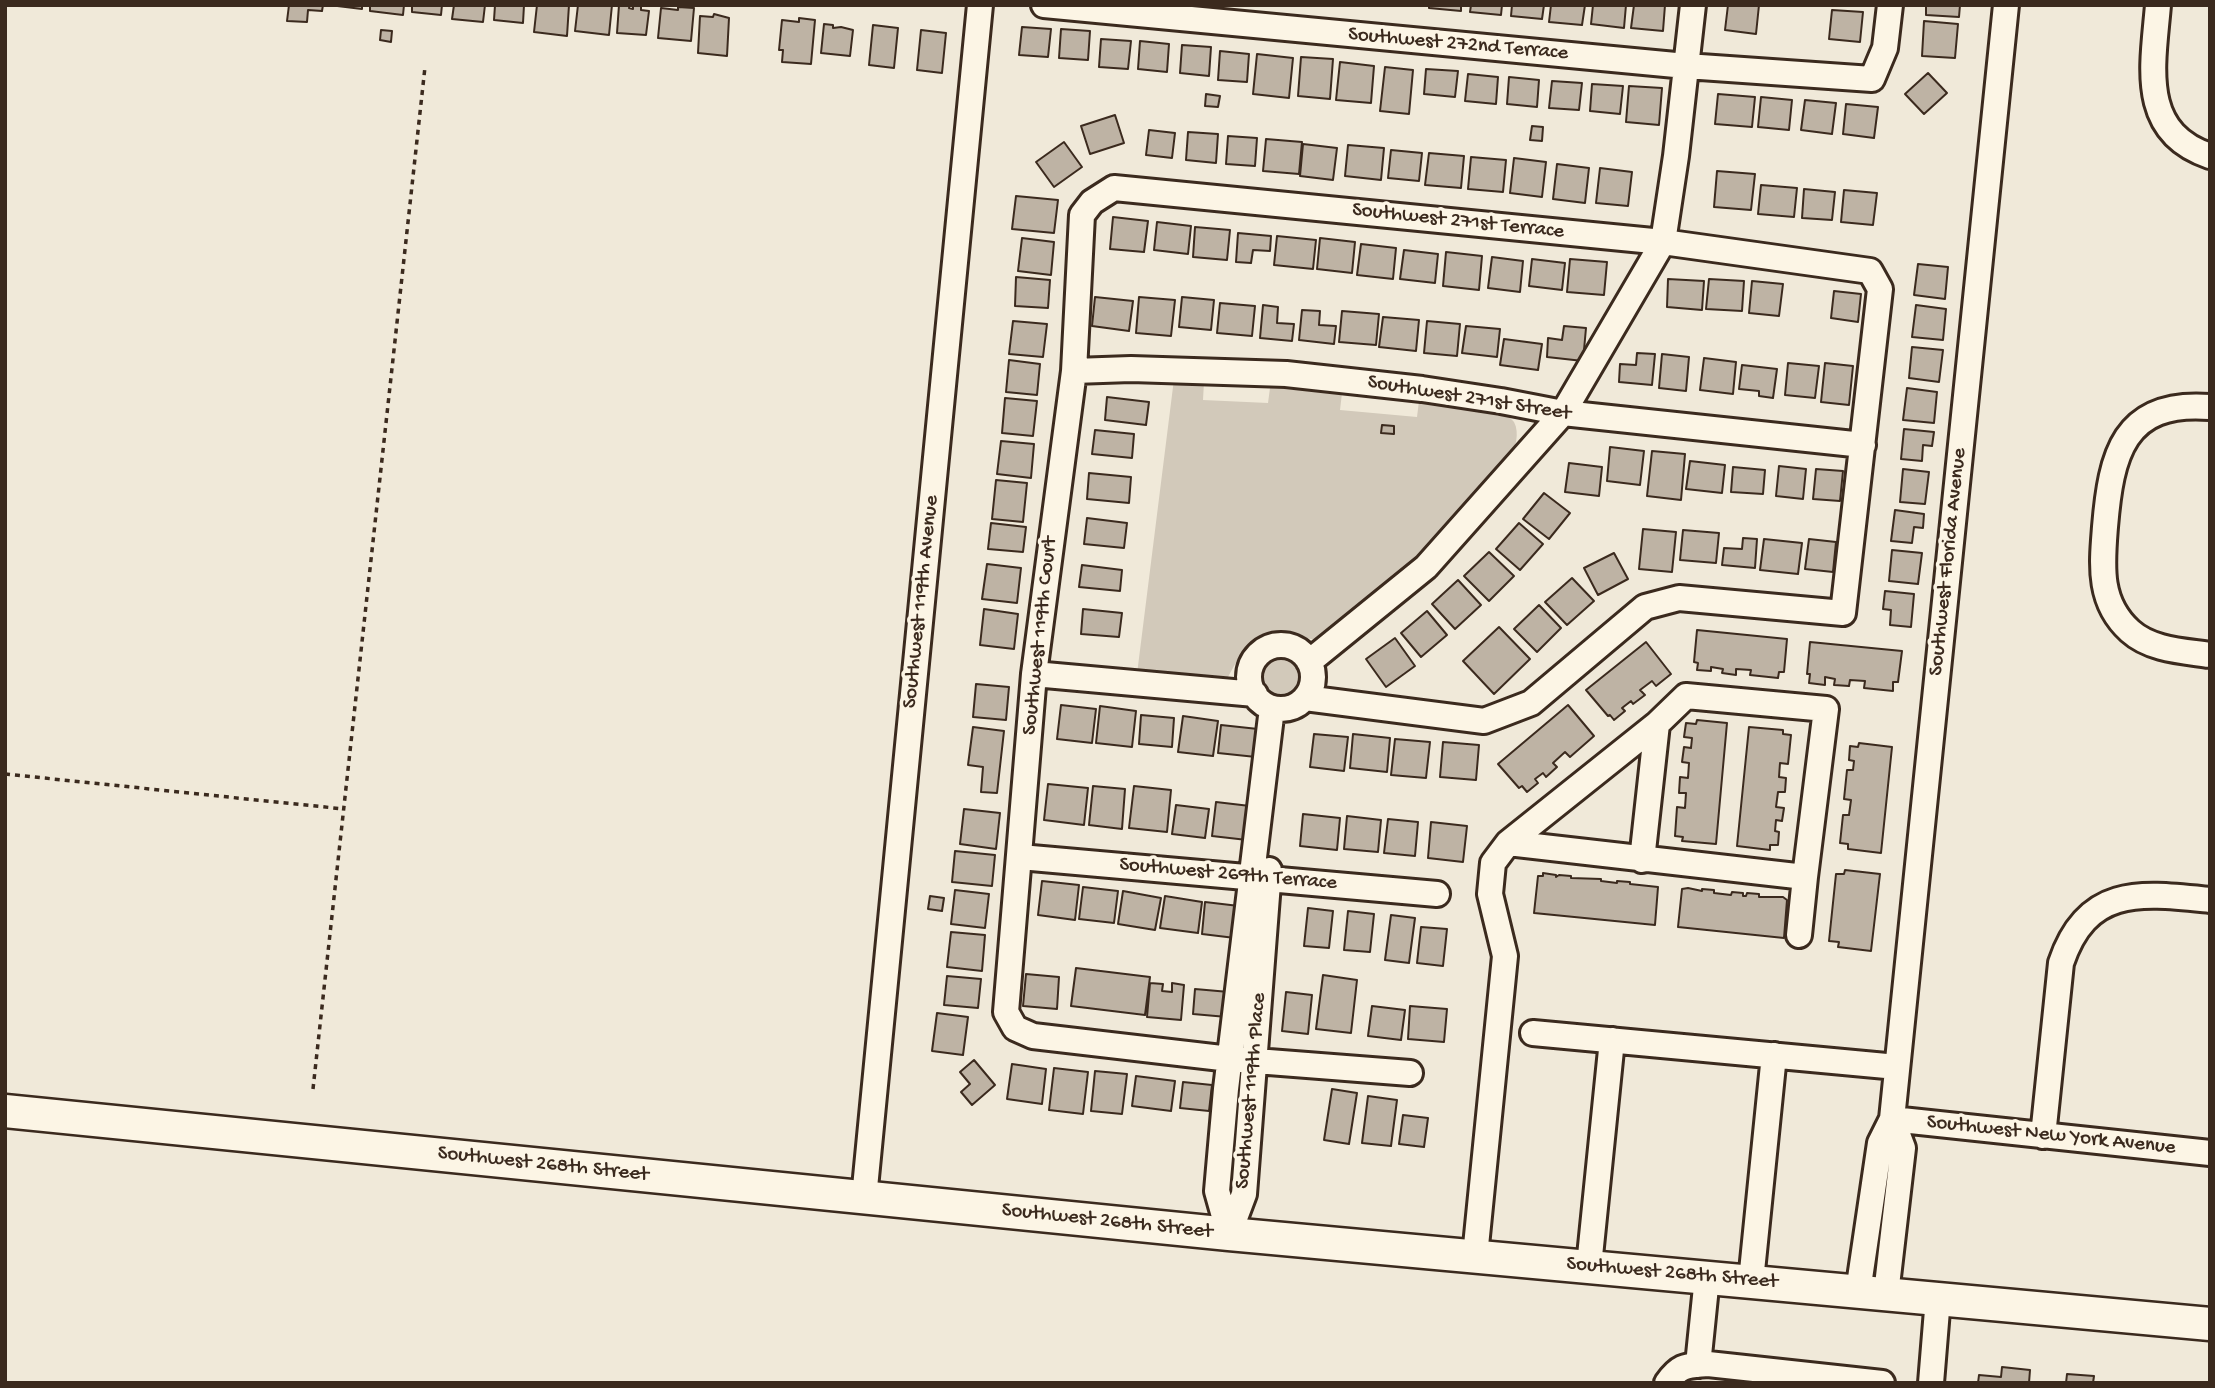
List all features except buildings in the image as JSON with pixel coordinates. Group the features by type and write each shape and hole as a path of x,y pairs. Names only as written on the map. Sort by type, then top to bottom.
{"main road":[{"name":"Southwest 268th Street","path":"5,1111 1229,1234 2210,1324"}],"street":[{"name":"Southwest 119th Avenue","path":"864,1198 980,5"},
{"name":"Southwest 272nd Terrace","path":"1044,5 1686,66 1872,79 1885,48 1890,5"},
{"path":"1309,662 1426,567 1563,414 1662,243 1676,156 1693,5"},
{"name":"Southwest Florida Avenue","path":"1872,1293 1880,1143 1892,1119 2006,5"},
{"path":"2158,5 2152,69 2158,111 2167,128 2178,138 2190,148 2210,156"},
{"name":"Southwest 271st Terrace","path":"1080,242 1082,215 1092,202 1114,188 1662,243 1870,271 1880,289 1863,445"},
{"name":"Southwest 119th Court","path":"1080,242 1074,371 1034,674 1006,1012 1015,1028 1033,1036 1243,1060"},
{"name":"Southwest 271st Street","path":"1074,371 1131,369 1286,374 1422,389 1563,414 1863,445"},
{"path":"2210,407 2168,408 2147,418 2131,432 2119,448 2109,487 2102,566 2105,593 2130,632 2158,646 2210,654"},
{"path":"1305,698 1484,721 1531,703 1645,607 1679,598 1843,613 1863,445"},
{"path":"1034,674 1291,708 1305,698 1313,681 1309,662 1294,648 1274,646 1265,650 1252,665 1251,685 1270,704"},
{"path":"1475,1256 1505,956 1490,894 1493,863 1508,843 1657,724 1686,696 1826,709 1799,934"},
{"name":"Southwest 119th Place","path":"1229,1234 1244,1194 1252,1104 1243,1060 1261,878 1270,704"},
{"path":"1642,860 1657,724"},
{"path":"1508,843 1805,877"},
{"name":"Southwest 269th Terrace","path":"1020,858 1437,894"},
{"path":"2043,1136 2061,963 2077,927 2091,913 2108,903 2127,897 2210,900"},
{"path":"1533,1033 1897,1067"},
{"path":"1589,1266 1612,1040"},
{"path":"1751,1281 1774,1055"},
{"path":"1243,1060 1410,1073"},
{"name":"Southwest 119th Place","path":"1229,1234 1217,1191 1225,1102 1243,1060"},
{"path":"1225,1102 1252,1104"},
{"name":"Southwest New York Avenue","path":"1892,1119 2210,1153"},
{"path":"1707,1276 1683,1371 1882,1383"},
{"path":"1931,1383 1938,1298"}],"path":[{"path":"313,1090 425,67"},
{"path":"5,774 344,809"}],"shaded area":[{"path":"1174,379 1204,382 1203,400 1268,403 1270,388 1342,393 1340,410 1417,417 1419,401 1485,409 1498,412 1514,422 1516,440 1511,459 1443,539 1317,640 1270,634 1260,636 1244,650 1226,681 1137,674"},
{"path":"1280,654 1297,661 1304,678 1297,695 1280,702 1263,695 1256,678 1263,661"}]}
